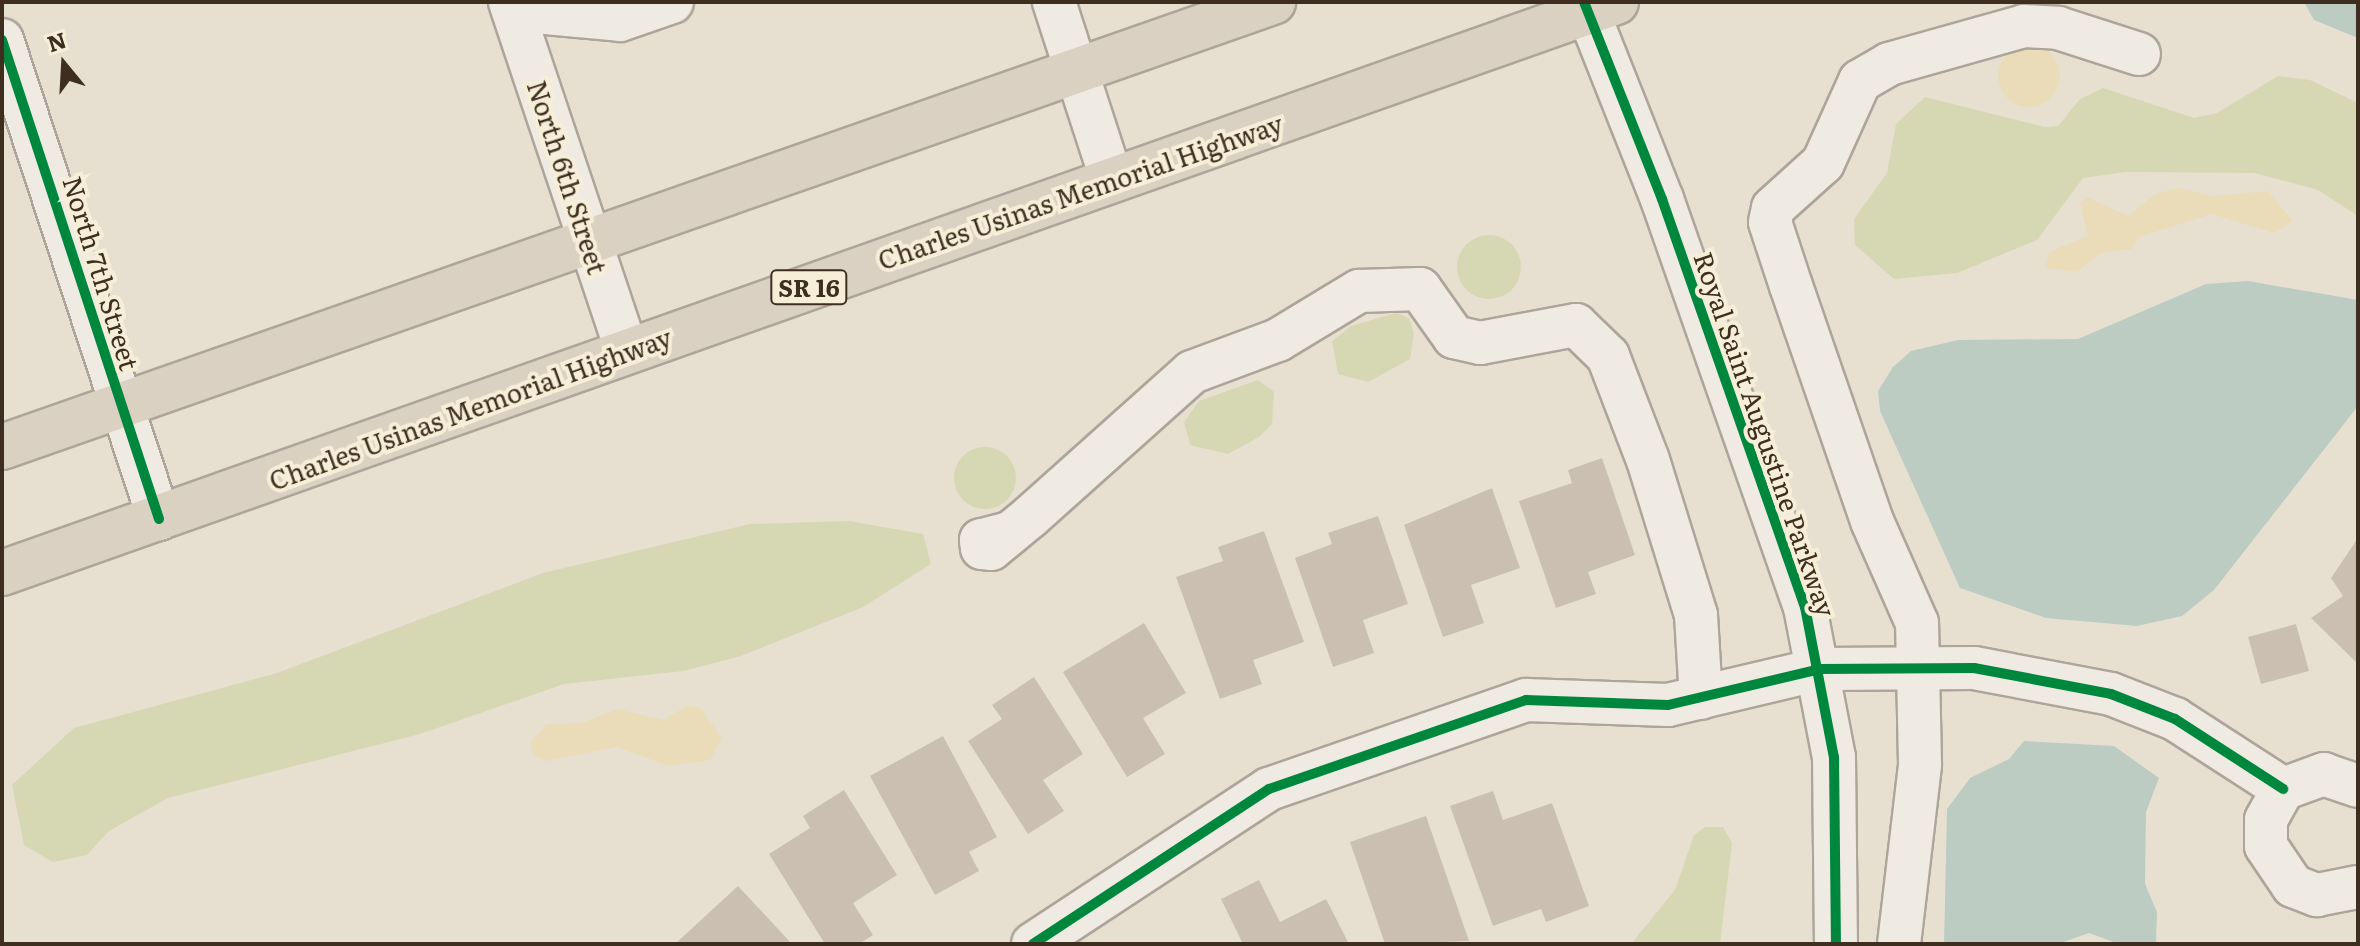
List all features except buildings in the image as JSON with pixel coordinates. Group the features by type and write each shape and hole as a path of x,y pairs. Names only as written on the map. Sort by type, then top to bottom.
{"highway":[{"path":"2,447 1273,2"},
{"name":"Charles Usinas Memorial Highway","path":"2,573 1112,181 1596,5"}],"street":[{"path":"512,6 620,20 672,2"},
{"path":"1054,2 1112,181"},
{"name":"Royal Saint Augustine Parkway","path":"1596,5 1820,669 1840,847 1836,944"},
{"name":"North 6th Street","path":"512,6 627,351"},
{"path":"1899,944 1920,764 1921,668 1917,623 1881,544 1791,286 1770,222 1773,208 1823,163 1860,81 1889,64 2024,26 2058,28 2139,54"},
{"name":"North 7th Street","path":"2,40 159,519"},
{"path":"1010,533 1192,372 1278,340 1359,291 1420,289 1454,337 1480,343 1576,325 1608,356 1648,460 1696,615 1701,698"},
{"path":"1033,944 1269,789 1526,700 1654,706 1701,698 1820,669 1921,668 2042,676 2111,694 2175,719 2283,789"},
{"path":"2358,786 2324,774 2283,789 2266,820 2275,869 2317,895 2358,887"}],"green space":[{"path":"2278,76 2310,80 2358,103 2358,216 2318,190 2255,173 2125,172 2083,178 2037,240 1957,273 1894,279 1855,245 1854,219 1887,173 1896,124 1925,97 2045,127 2058,126 2080,99 2103,88 2194,118 2217,113"},
{"path":"1489,235 1507,241 1515,249 1521,267 1515,285 1507,293 1489,299 1471,293 1463,285 1457,267 1463,249 1471,241"},
{"path":"1396,313 1409,318 1414,333 1410,359 1368,382 1338,374 1332,341 1351,326"},
{"path":"1258,380 1274,392 1272,424 1259,437 1228,454 1190,445 1184,422 1199,401"},
{"path":"985,447 1007,456 1016,478 1007,500 985,509 963,500 954,478 963,456"},
{"path":"849,521 923,534 931,564 863,607 741,656 683,671 564,684 420,734 168,798 109,831 87,855 53,862 24,845 12,785 74,728 277,673 543,573 750,524"},
{"path":"1705,827 1723,827 1732,843 1720,944 1631,944 1675,890 1694,835"}],"sand":[{"path":"2023,45 2035,45 2051,54 2058,64 2058,88 2051,98 2035,107 2023,107 2003,93 1998,82 1998,70 2012,50"},
{"path":"2179,188 2212,196 2268,191 2293,221 2274,233 2212,214 2139,237 2132,249 2101,253 2077,272 2046,268 2049,252 2088,236 2080,203 2087,197 2128,216 2155,194"},
{"path":"686,706 699,707 722,738 710,760 669,766 617,747 546,761 533,755 530,742 547,724 582,723 617,709 664,720"}],"shaded area":[{"path":"2304,2 2358,2 2358,38 2314,20"},
{"path":"2248,281 2358,300 2358,406 2214,590 2182,616 2137,626 2046,618 1960,588 1880,411 1878,391 1893,367 1911,351 1958,340 2078,339 2206,284"},
{"path":"2024,741 2114,746 2159,778 2146,812 2145,884 2157,912 2156,942 2119,944 2089,933 2058,944 1944,944 1947,809 1970,778 2009,759"}],"cycle path":[{"path":"1584,2 1662,199 1805,607 1834,757 1836,944"},
{"path":"2,40 159,519"},
{"path":"1033,944 1269,789 1526,700 1668,705 1820,669 1974,668 2111,694 2175,719 2283,789"}]}
